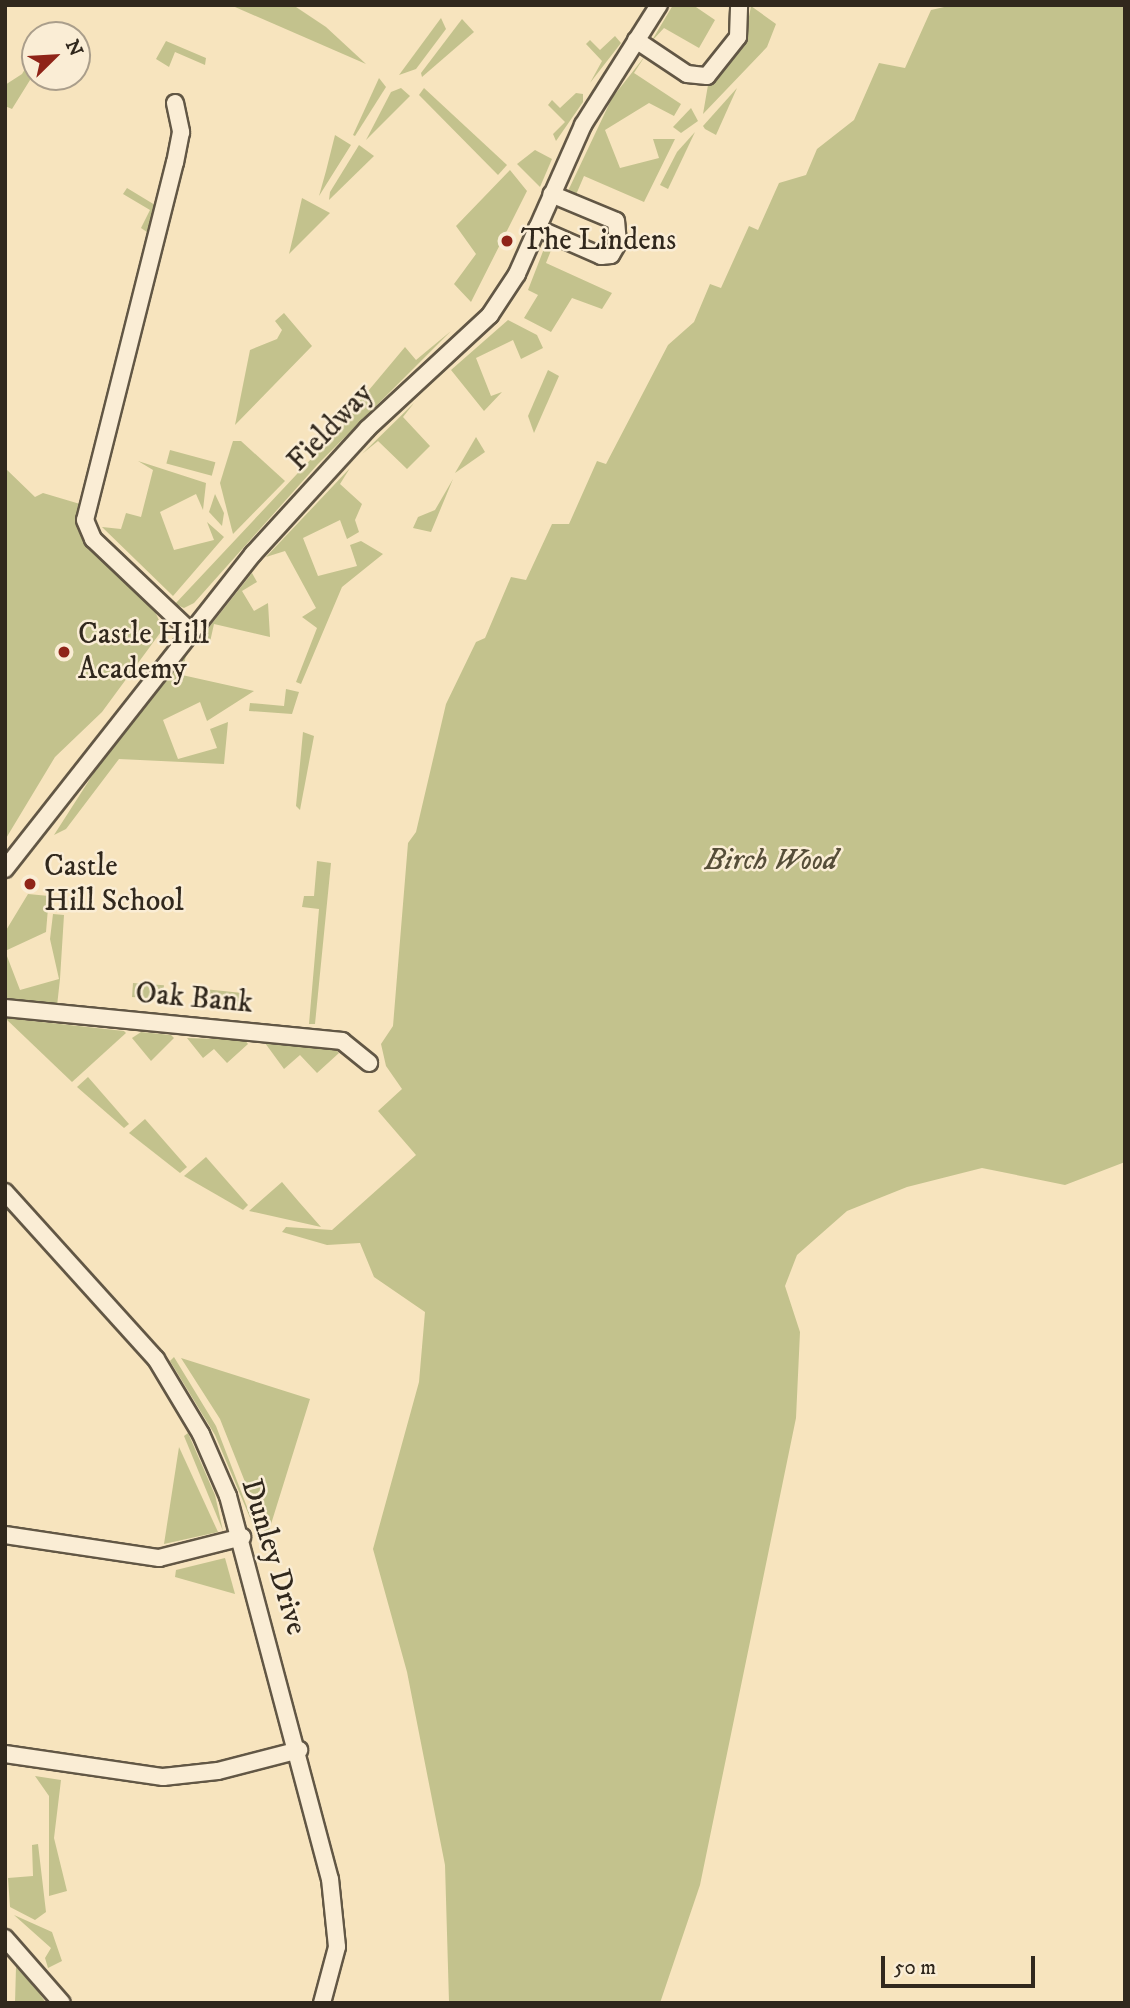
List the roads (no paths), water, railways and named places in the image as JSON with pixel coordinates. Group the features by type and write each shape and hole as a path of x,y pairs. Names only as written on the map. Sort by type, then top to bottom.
{"street":[{"name":"Fieldway","path":"5,869 188,629 343,452 479,328 509,289 591,109 659,5"},
{"path":"636,40 687,74 707,76 738,37 739,5"},
{"path":"175,103 181,132 175,162 85,520 93,540 188,629"},
{"path":"537,228 601,256 611,255 618,243 616,221 551,194"},
{"name":"Oak Bank","path":"5,1008 342,1041 369,1063"},
{"name":"Dunley Drive","path":"5,1192 156,1359 201,1434 242,1537 299,1750 337,1921 322,2003"},
{"path":"5,1535 159,1558 242,1537"},
{"path":"5,1755 163,1777 218,1772 299,1750"},
{"path":"5,1938 62,2003"}],"place":[{"name":"The Lindens","path":"507,241"},
{"name":"Castle Hill Academy","path":"64,652"},
{"name":"Castle Hill School","path":"30,884"}],"park label":[{"name":"Birch Wood","path":"771,861"}]}
